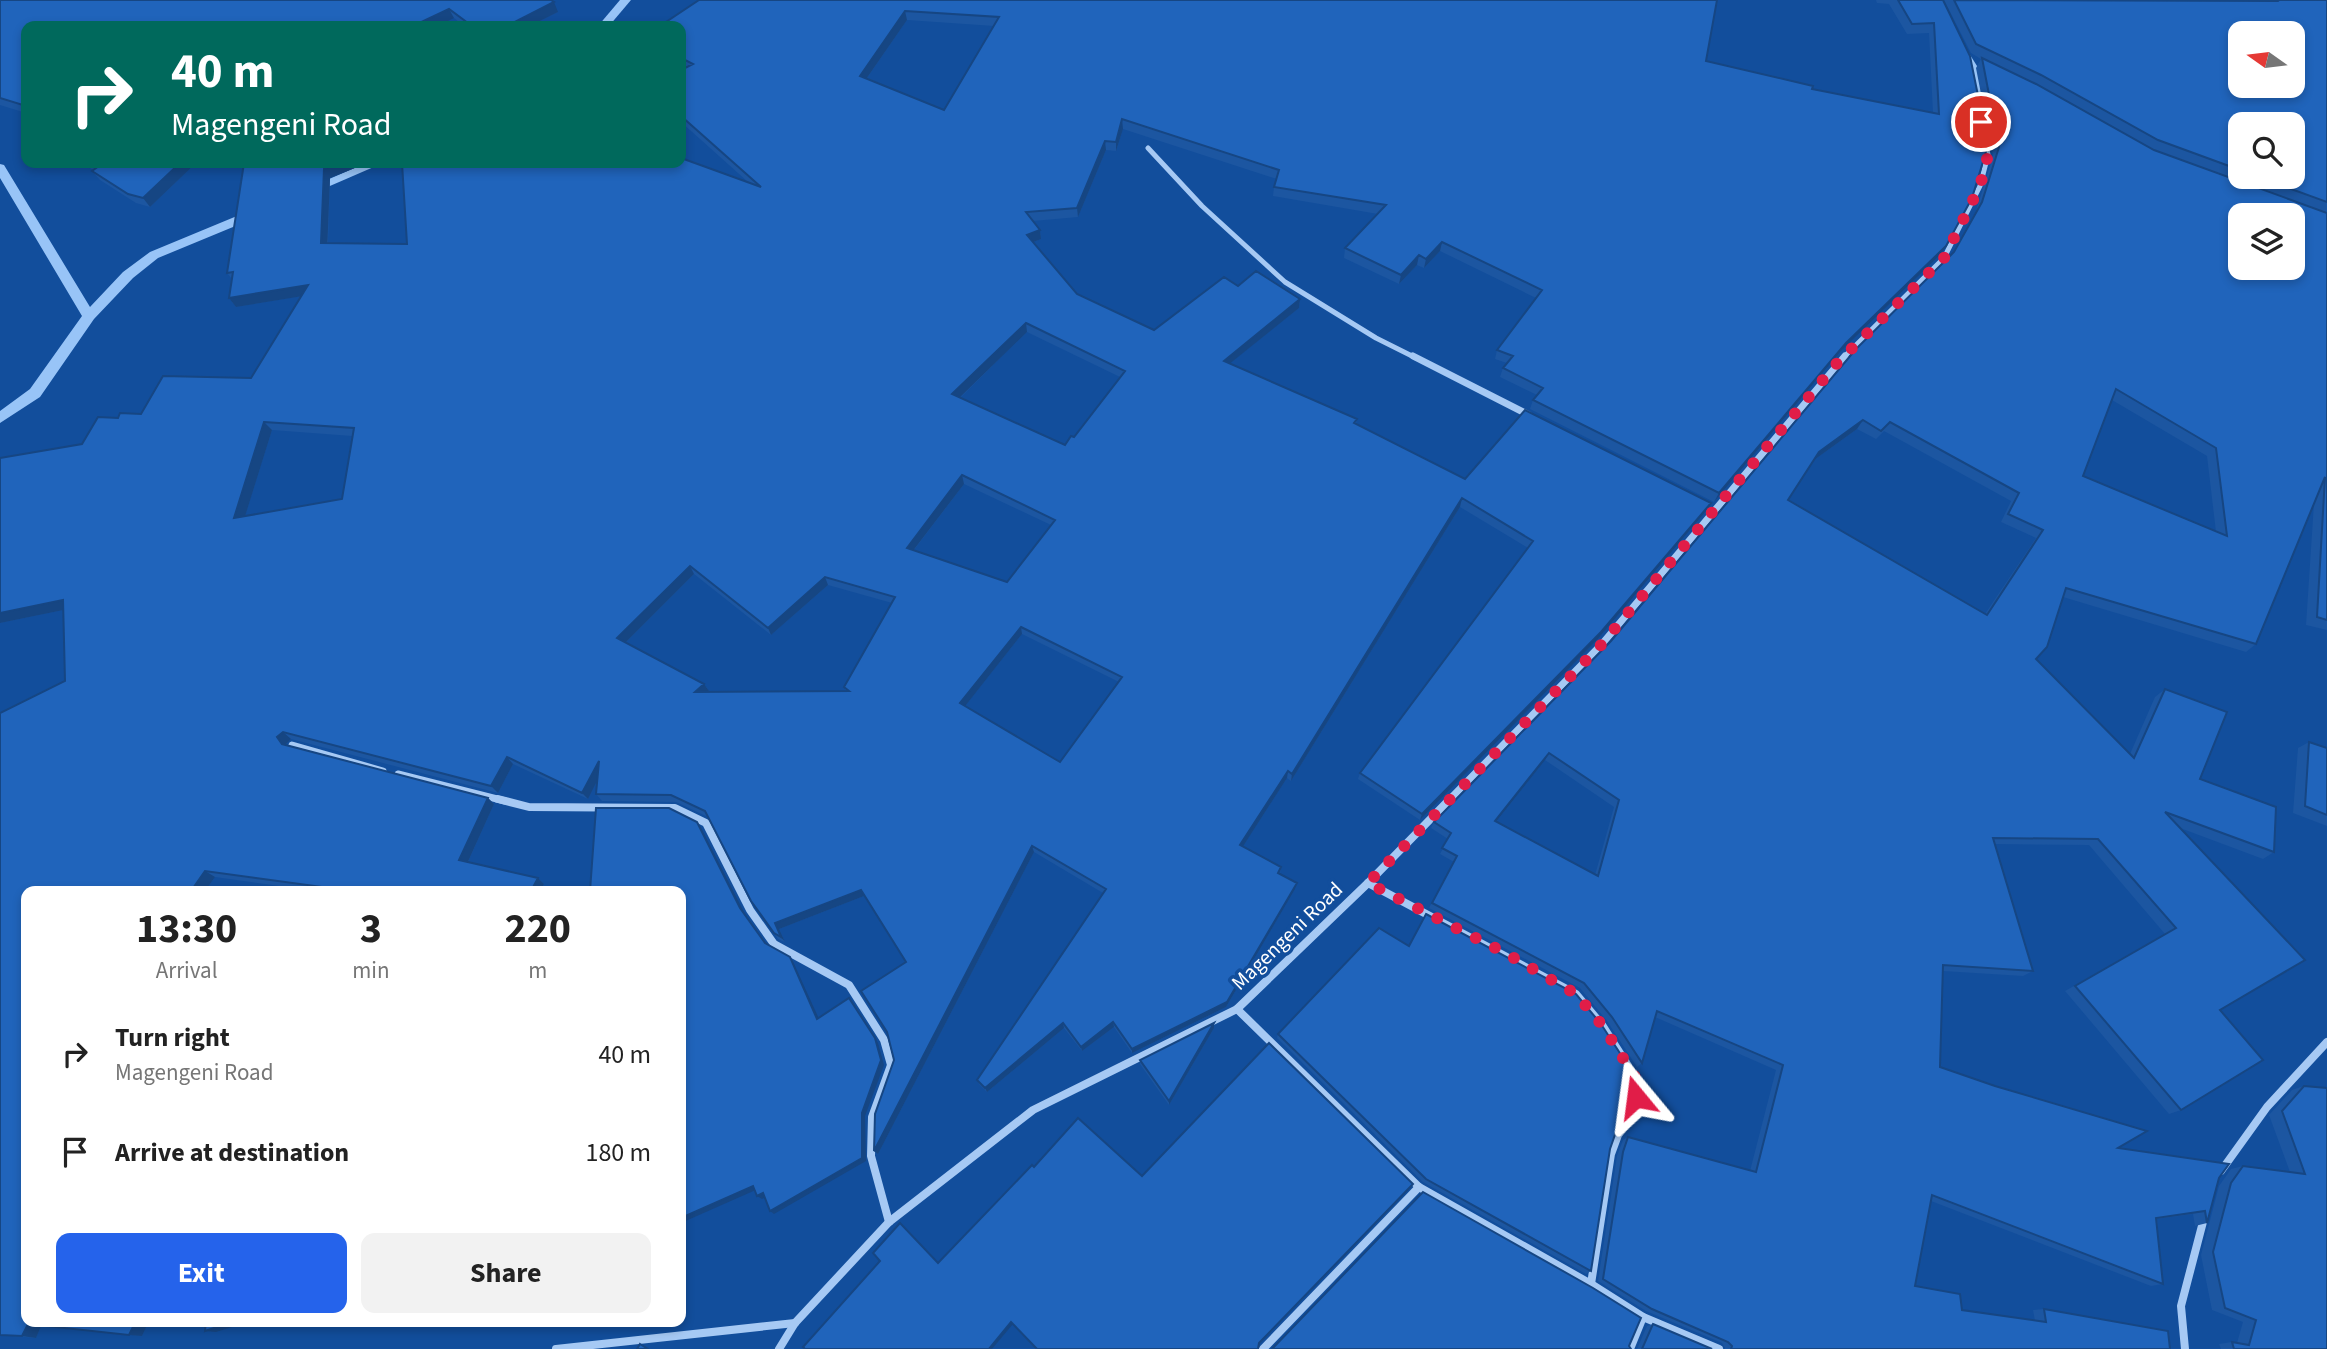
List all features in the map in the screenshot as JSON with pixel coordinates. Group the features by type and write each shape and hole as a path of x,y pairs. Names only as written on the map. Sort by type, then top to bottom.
{"street":[{"name":"Magengeni Road","path":"779,1349 795,1323 888,1222 1033,1110 1237,1009 1368,883 1602,644 1717,510 1838,362 1944,258 1980,186 1988,155 1984,133"},
{"path":"1148,148 1202,206 1285,282 1376,338 1534,418"},
{"path":"1704,504 1717,510"},
{"path":"292,745 529,807 675,808 706,823 750,910 774,944 849,985 884,1040 891,1065 872,1117 871,1136 872,1156 888,1222"},
{"path":"1368,883 1507,954 1576,994 1602,1025 1637,1080 1636,1113 1618,1135 1611,1154 1591,1284"},
{"path":"1237,1009 1419,1187 1591,1284 1643,1317 1719,1349"},
{"path":"2213,1183 2267,1107 2327,1042"},
{"path":"1263,1349 1419,1187"},
{"path":"2185,1349 2181,1306 2207,1207"},
{"path":"1630,1349 1643,1317"},
{"path":"556,1349 795,1323"}],"building":[{"path":"0,0 554,2 517,21 465,21 449,9 424,21 21,21 21,104 0,98"},
{"path":"699,0 1717,0 1706,61 1813,86 1812,89 1939,114 1934,23 1912,24 1898,0 1943,0 1970,56 1988,145 1972,198 1946,246 1846,343 1719,493 1533,400 1543,388 1503,368 1513,356 1497,350 1542,290 1442,242 1426,259 1419,255 1401,275 1345,248 1386,205 1274,187 1279,170 1122,119 1116,142 1105,141 1077,208 1026,212 1040,230 1027,235 1077,294 1154,330 1224,277 1238,286 1256,271 1300,299 1224,361 1357,419 1354,423 1465,479 1525,410 1711,503 1601,632 1422,814 1360,773 1533,541 1462,498 1292,774 1288,771 1240,845 1281,867 1278,873 1297,883 1227,1002 1132,1049 1113,1022 1081,1047 1063,1023 985,1088 977,1080 1106,889 1032,846 874,1151 875,1114 894,1060 887,1032 861,991 906,962 861,890 775,923 781,937 774,933 751,901 705,811 671,795 596,794 599,761 582,793 507,757 491,786 283,732 277,737 282,744 488,798 459,860 538,878 534,886 315,886 205,871 194,886 21,886 21,1327 26,1327 22,1336 0,1335 0,713 65,681 63,600 0,613 0,458 82,444 98,417 118,418 120,413 141,414 163,376 251,378 308,285 229,298 233,272 227,273 243,168 326,168 324,169 321,243 407,244 402,168 686,168 686,160 761,187 686,120 686,68 693,64 686,60 686,21 668,21","holes":["905,11 999,17 944,110 860,76","1026,323 1125,371 1065,445 952,394","264,422 354,428 342,499 234,518","962,475 1055,520 1007,582 907,548","690,566 768,628 825,577 895,597 844,687 849,691 695,692 704,684 617,638","1021,627 1122,677 1060,762 960,703"]},
{"path":"1954,0 2327,0 2327,202 2291,189 2305,189 2305,112 2228,112 2228,166 2158,140 2041,75 1976,44"},
{"path":"1982,58 2036,84 2154,150 2228,177 2228,189 2261,189 2300,203 2228,203 2228,280 2305,280 2305,205 2327,213 2327,620 2317,617 2325,477 2256,644 2066,588 2047,647 2036,659 2134,758 2165,689 2227,712 2200,779 2276,807 2274,852 2165,812 2305,960 2220,1010 2263,1060 2181,1110 2075,986 2176,928 2098,839 1993,838 2033,971 1943,965 1940,1067 2147,1131 2118,1148 2229,1164 2219,1178 2207,1223 2205,1211 2156,1218 2163,1284 1932,1195 1915,1286 1960,1294 1962,1310 2046,1322 2044,1309 2168,1331 2170,1349 1731,1349 1732,1346 1728,1342 1652,1309 1603,1279 1623,1152 1628,1137 1756,1172 1783,1065 1657,1011 1642,1063 1612,1017 1584,983 1432,903 1457,856 1442,848 1451,833 1434,822 1611,641 1856,349 1954,252 1982,202 1999,147","holes":["2116,389 2216,448 2227,536 2083,476","1863,420 1881,431 1890,422 2019,493 2008,514 2043,530 1987,615 1788,500 1819,452","1549,753 1619,800 1598,876 1495,821"]},
{"path":"96,168 175,168 143,198 128,194 92,171"},
{"path":"2309,742 2327,748 2327,815 2305,806"},
{"path":"596,808 669,808 697,822 740,908 765,943 790,957 817,1019 849,998 875,1038 881,1060 862,1113 862,1158 770,1211 763,1193 757,1196 753,1186 686,1216 686,886 590,886"},
{"path":"1426,914 1576,994 1601,1024 1636,1078 1626,1117 1617,1129 1610,1149 1591,1271 1426,1179 1278,1034 1379,928 1409,946"},
{"path":"1214,1023 1169,1101 1140,1060"},
{"path":"1269,1043 1413,1184 1259,1343 1258,1349 1037,1349 1011,1322 989,1349 803,1347 880,1261 873,1253 900,1223 938,1263 1032,1165 1034,1167 1078,1118 1142,1176"},
{"path":"2304,1086 2327,1088 2327,1349 2234,1349 2232,1342 2249,1345 2256,1320 2225,1308 2213,1252 2231,1183 2243,1166 2305,1174 2282,1111"},
{"path":"1423,1192 1641,1318 1629,1346 1631,1349 1272,1349"},
{"path":"1653,1324 1712,1349 1642,1349"},
{"path":"56,1327 133,1327 129,1335"}],"waterway":[{"path":"607,21 626,0"},
{"path":"1963,52 1976,74 1985,101"},
{"path":"0,168 89,316"},
{"path":"312,189 364,168"},
{"path":"89,316 128,275 154,255 253,214"},
{"path":"0,418 35,393 89,316"}],"route":[{"path":"1636,1097 1637,1080 1602,1025 1576,994 1507,954 1368,883 1602,644 1717,510 1838,362 1944,258 1971,209 1980,186 1988,155 1981,122"}]}
